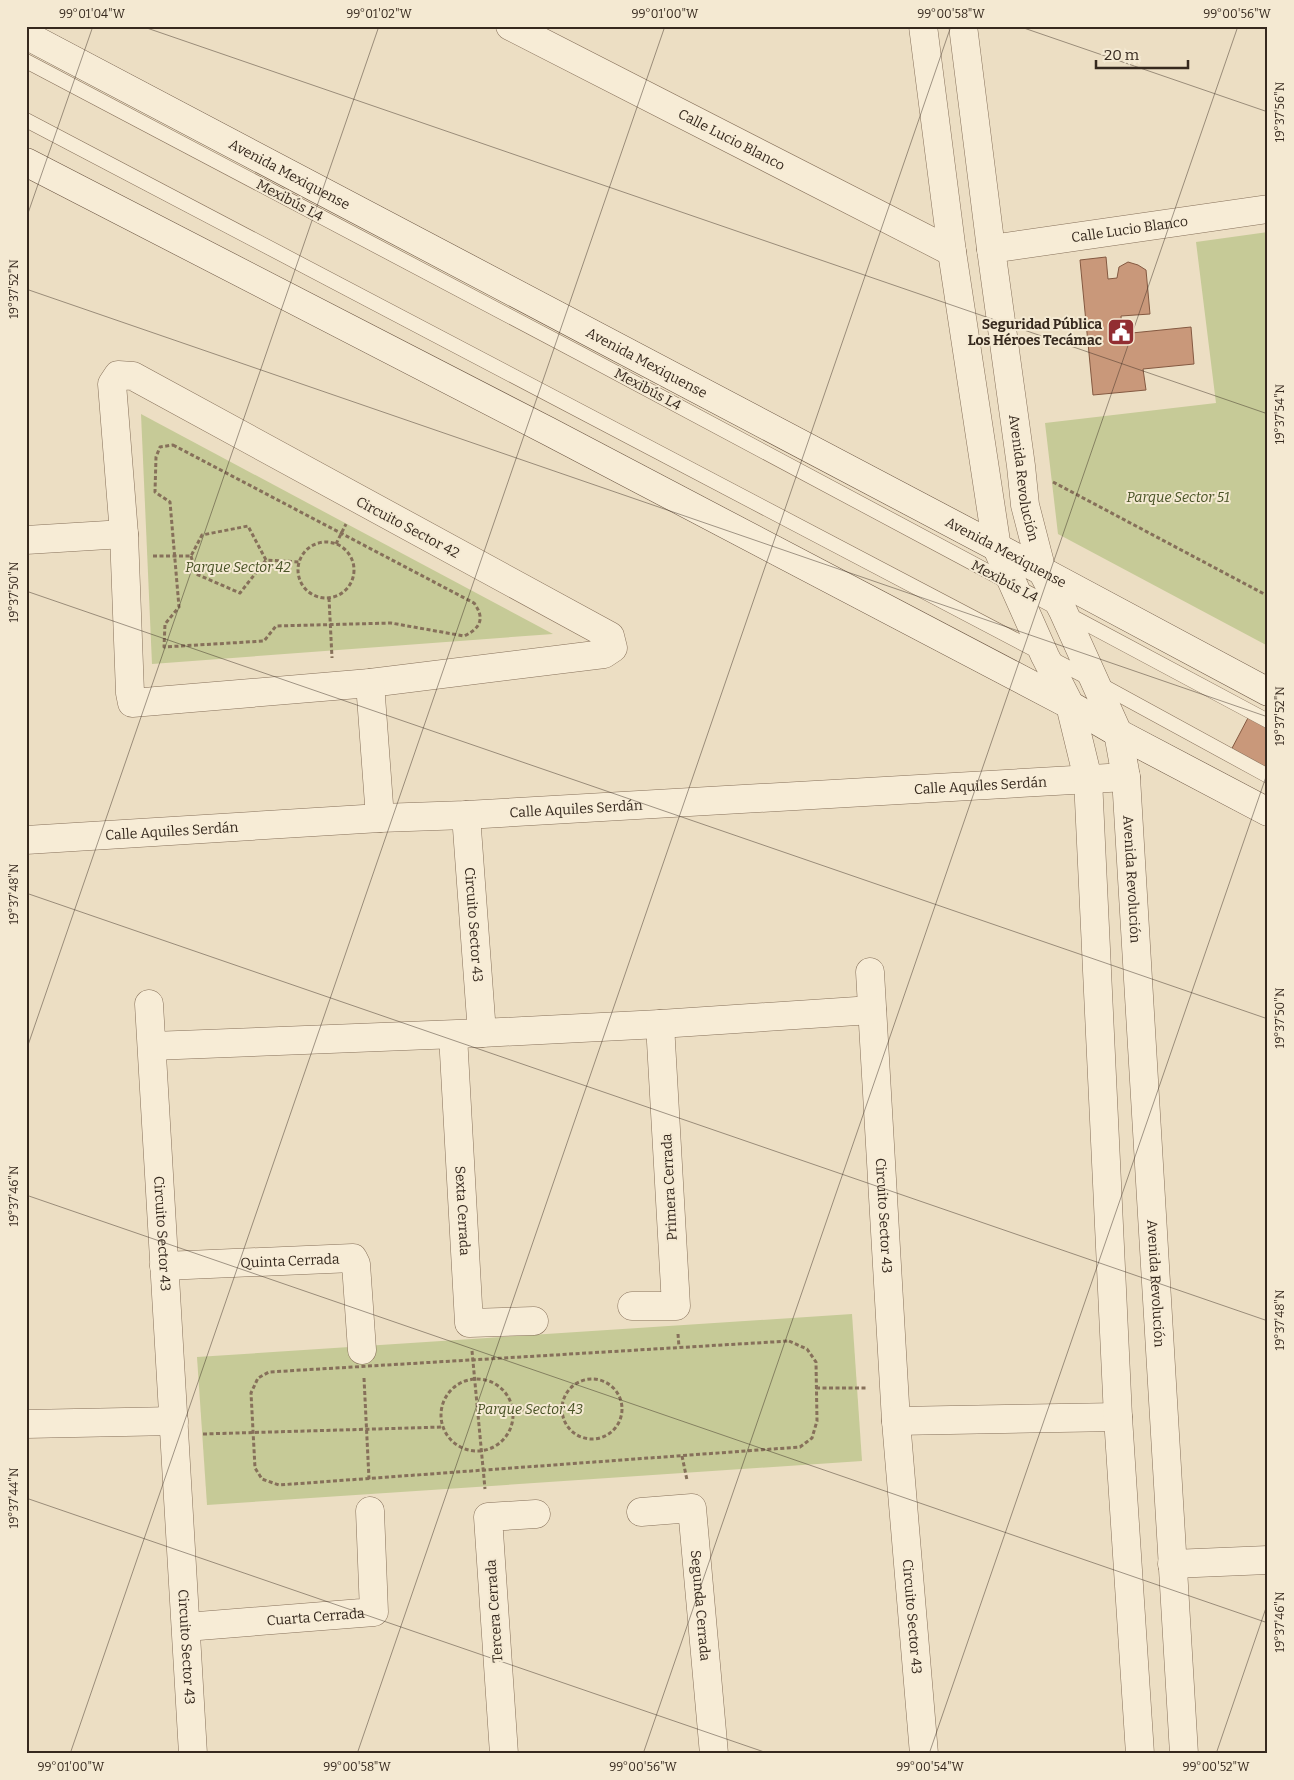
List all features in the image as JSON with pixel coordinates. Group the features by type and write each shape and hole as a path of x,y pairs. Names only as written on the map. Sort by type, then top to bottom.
{"street":[{"name":"Calle Lucio Blanco","path":"510,26 952,252"},
{"path":"923,26 952,252 997,548 1045,656 1070,706 1088,779 1118,1417 1140,1754"},
{"name":"Avenida Revolución","path":"963,26 1025,505 1042,571 1063,611 1118,733 1126,777 1184,1754"},
{"name":"Avenida Mexiquense","path":"26,35 1268,692"},
{"path":"26,162 548,431 1268,812"},
{"name":"Calle Lucio Blanco","path":"991,249 1268,209"},
{"name":"Circuito Sector 42","path":"118,375 133,376 610,636 613,648 604,654 370,683 132,703 130,694 125,545 112,384 118,375"},
{"path":"26,540 125,545"},
{"path":"370,683 380,818"},
{"name":"Calle Aquiles Serdán","path":"26,840 380,818 466,815 1126,777"},
{"name":"Circuito Sector 43","path":"466,815 482,1033"},
{"name":"Circuito Sector 43","path":"870,972 896,1421 924,1754"},
{"name":"Circuito Sector 43","path":"149,1004 194,1754"},
{"path":"152,1046 453,1035 872,1010"},
{"name":"Primera Cerrada","path":"632,1306 676,1306 660,1024"},
{"name":"Sexta Cerrada","path":"453,1035 469,1323"},
{"name":"Quinta Cerrada","path":"164,1266 353,1258 356,1264 363,1358"},
{"path":"469,1323 534,1321"},
{"path":"896,1421 1118,1417"},
{"path":"26,1424 175,1428"},
{"name":"Segunda Cerrada","path":"640,1512 692,1508 714,1754"},
{"name":"Cuarta Cerrada","path":"186,1626 374,1612 370,1510"},
{"path":"488,1517 536,1514"},
{"name":"Tercera Cerrada","path":"488,1517 504,1754"},
{"path":"1172,1564 1268,1560"}],"lane":[{"name":"Mexibús L4","path":"26,61 583,355 1268,721"},
{"path":"26,120 1094,681 1268,776"}],"path":[{"path":"173,445 474,602 480,612 480,623 474,631 464,636 392,623 276,626 264,641 164,647 165,624 179,607 175,556 170,502 155,492 156,456 160,447 173,445"},
{"path":"1021,466 1268,596"},
{"path":"248,526 266,560 240,593 196,574 191,556 202,536 248,526"},
{"path":"318,543 336,544 350,556 354,564 351,583 346,590 338,596 329,598 311,594 304,588 300,580 299,562 310,548 318,543"},
{"path":"125,545 175,556 191,556"},
{"path":"266,560 299,562"},
{"path":"329,598 333,686"},
{"path":"469,1323 488,1517"},
{"path":"789,1341 807,1349 816,1362 817,1421 812,1438 800,1447 279,1485 262,1479 254,1468 251,1393 258,1378 269,1372 363,1358 473,1360 789,1341"},
{"path":"363,1358 370,1510"},
{"path":"594,1379 613,1387 622,1404 622,1413 615,1430 600,1439 591,1440 580,1437 571,1431 562,1413 563,1402 567,1393 584,1380 594,1379"},
{"path":"467,1380 491,1382 501,1388 509,1398 513,1409 513,1420 509,1432 502,1441 492,1448 482,1450 470,1450 458,1446 449,1438 443,1427 441,1416 442,1404 448,1394 457,1385 467,1380"},
{"path":"816,1388 895,1388"},
{"path":"513,1409 562,1413"},
{"path":"175,1428 253,1434 443,1427"}],"green space":[{"name":"Parque Sector 51","path":"1268,232 1268,646 1058,534 1045,423 1216,403 1196,242"},
{"name":"Parque Sector 42","path":"141,414 553,634 152,664"},
{"name":"Parque Sector 43","path":"852,1314 862,1461 207,1505 197,1357"}],"building":[{"path":"1106,257 1108,279 1117,278 1119,267 1128,262 1146,270 1150,314 1121,316 1122,334 1191,327 1194,364 1143,369 1146,390 1093,395 1080,260"},
{"path":"1249,716 1268,726 1268,772 1230,752"}],"place":[{"name":"Seguridad Pública Los Héroes Tecámac","path":"1121,332"}]}
